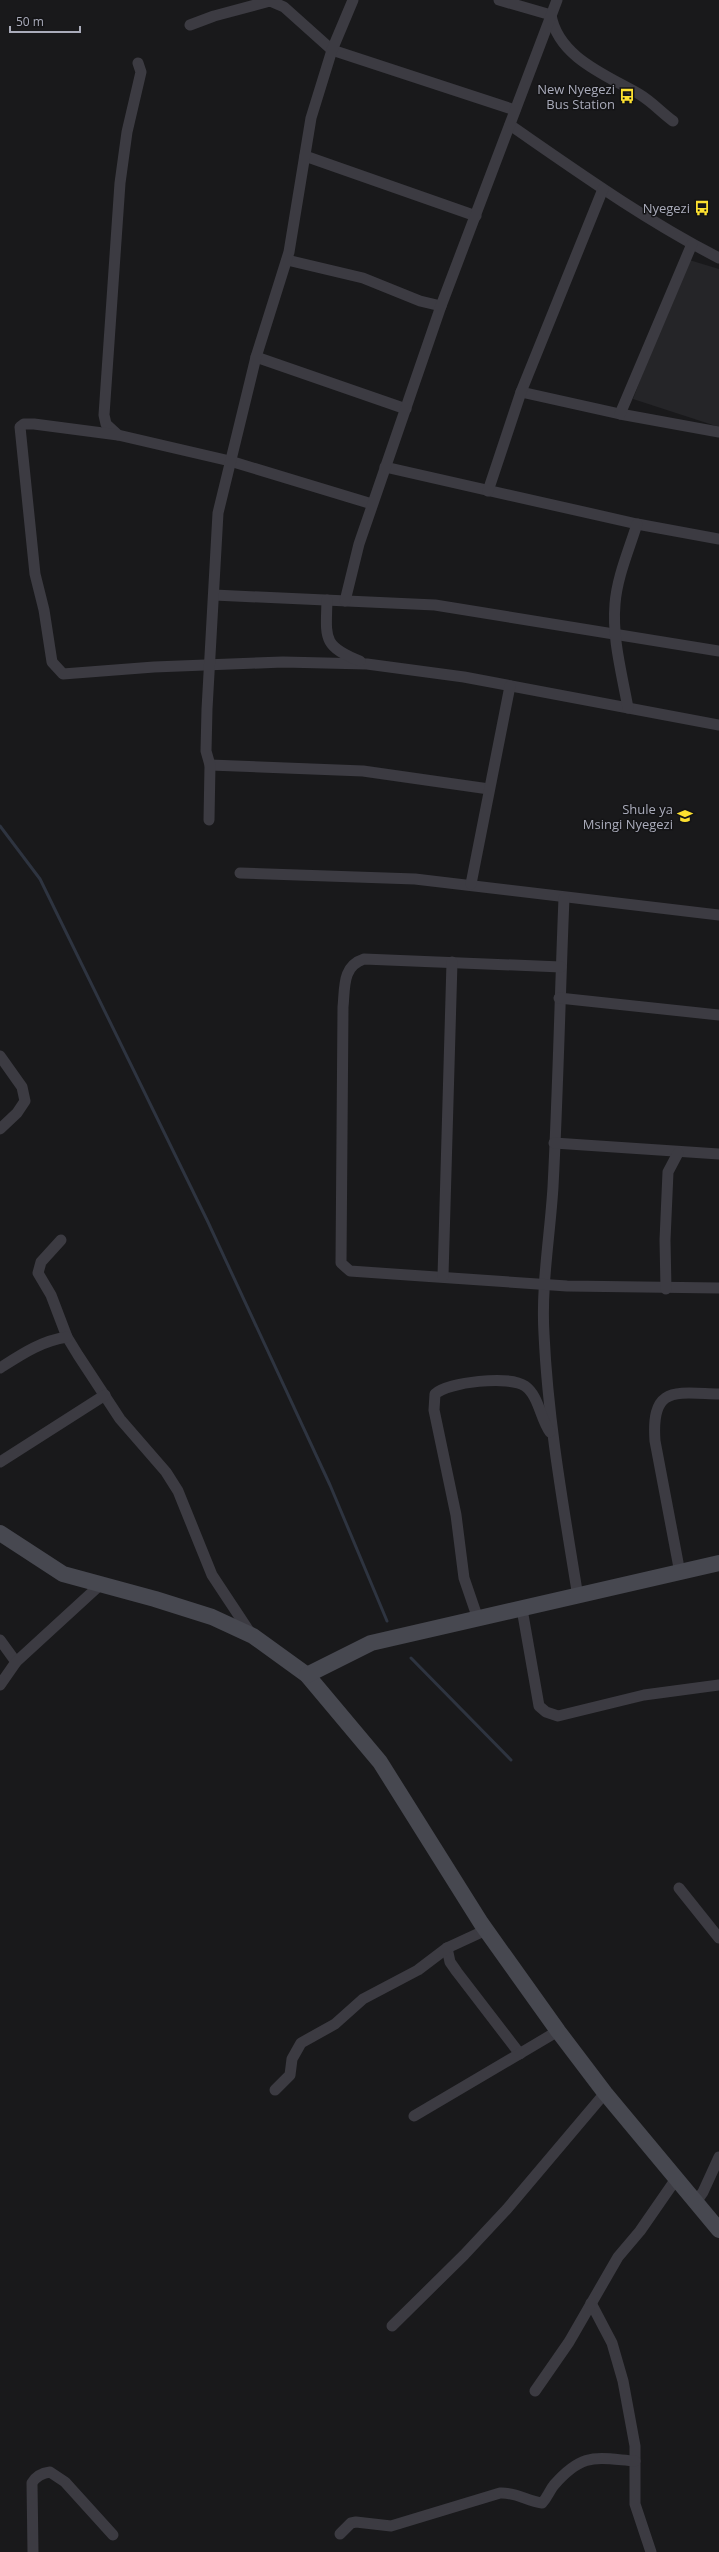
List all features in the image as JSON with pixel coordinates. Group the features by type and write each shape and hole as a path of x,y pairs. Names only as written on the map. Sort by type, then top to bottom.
{"street":[{"path":"209,820 210,765 206,751 209,665 218,513 256,357 287,260 311,118 332,50 353,0"},
{"path":"499,0 551,15"},
{"path":"345,602 359,544 441,306 557,0"},
{"path":"190,25 214,16 270,1 284,7 332,50 515,110"},
{"path":"551,15 553,29 563,43 576,55 606,77 640,95 673,121"},
{"path":"118,435 106,424 104,415 120,183 127,132 141,72 138,63"},
{"path":"510,124 603,189 692,244 719,258"},
{"path":"305,156 476,216"},
{"path":"488,491 521,392 603,189"},
{"path":"620,414 692,244"},
{"path":"287,260 363,278 414,299 441,306"},
{"path":"256,357 406,409"},
{"path":"521,392 620,414 719,432"},
{"path":"372,504 230,461 118,435 34,424 24,424 20,427 32,553 52,662 63,674 283,662 367,664 510,686 719,725"},
{"path":"385,467 637,524 719,539"},
{"path":"628,708 615,632 615,603 623,567 637,524"},
{"path":"214,595 435,605 615,632 719,651"},
{"path":"326,600 326,630 329,642 340,653 367,664"},
{"path":"471,884 488,788 510,686"},
{"path":"210,765 363,771 488,788"},
{"path":"240,873 415,879 471,884 564,898 719,915"},
{"path":"564,898 559,998 559,1057 544,1284 544,1333 553,1435 578,1596"},
{"path":"561,967 364,959 350,968 346,975 343,1007 341,1263 350,1271 443,1276 544,1284 666,1289 719,1288"},
{"path":"443,1276 452,962"},
{"path":"559,998 719,1015"},
{"path":"0,1056 22,1087 25,1101 17,1113 0,1129"},
{"path":"554,1143 678,1153 719,1154"},
{"path":"666,1289 665,1240 668,1172 678,1153"},
{"path":"61,1240 41,1262 38,1273 51,1294 67,1337 120,1419 170,1478 188,1513 198,1543 212,1576 253,1636"},
{"path":"0,1368 36,1346 50,1340 67,1337"},
{"path":"478,1619 464,1578 456,1515 434,1410 435,1394 443,1389 496,1380 506,1380 524,1386 534,1395 553,1435"},
{"path":"680,1573 656,1441 654,1424 657,1409 660,1401 668,1396 679,1393 719,1394"},
{"path":"0,1462 105,1395"},
{"path":"0,1534 62,1574 155,1598 212,1617 253,1636 307,1675 380,1762 486,1930 558,2031 605,2094 719,2230"},
{"path":"307,1675 371,1643 719,1564"},
{"path":"0,1685 16,1662 100,1585"},
{"path":"522,1609 539,1706 546,1712 558,1716 644,1695 719,1685"},
{"path":"0,1640 16,1662"},
{"path":"679,1888 719,1938"},
{"path":"275,2090 290,2075 296,2050 301,2043 335,2024 363,1999 418,1970 447,1948 486,1930"},
{"path":"447,1948 450,1962 520,2054"},
{"path":"414,2116 558,2031"},
{"path":"392,2326 507,2209 605,2094"},
{"path":"696,2202 703,2192 719,2158"},
{"path":"535,2390 569,2342 618,2257 640,2232 676,2179"},
{"path":"591,2303 612,2343 623,2381 631,2416 635,2461 635,2504 651,2552"},
{"path":"340,2534 351,2523 356,2522 391,2526 500,2493 509,2493 532,2502 542,2503 555,2484 582,2461 589,2458 635,2461"},
{"path":"33,2552 32,2483 35,2478 44,2473 50,2472 66,2482 113,2535"}],"shaded area":[{"path":"686,259 719,269 719,427 633,399"}],"waterway":[{"path":"0,826 40,879 207,1220 330,1485 387,1621"},
{"path":"411,1658 511,1760"}],"place":[{"name":"New Nyegezi Bus Station","path":"627,96"},
{"name":"Nyegezi","path":"702,208"},
{"name":"Shule ya Msingi Nyegezi","path":"685,816"}]}
